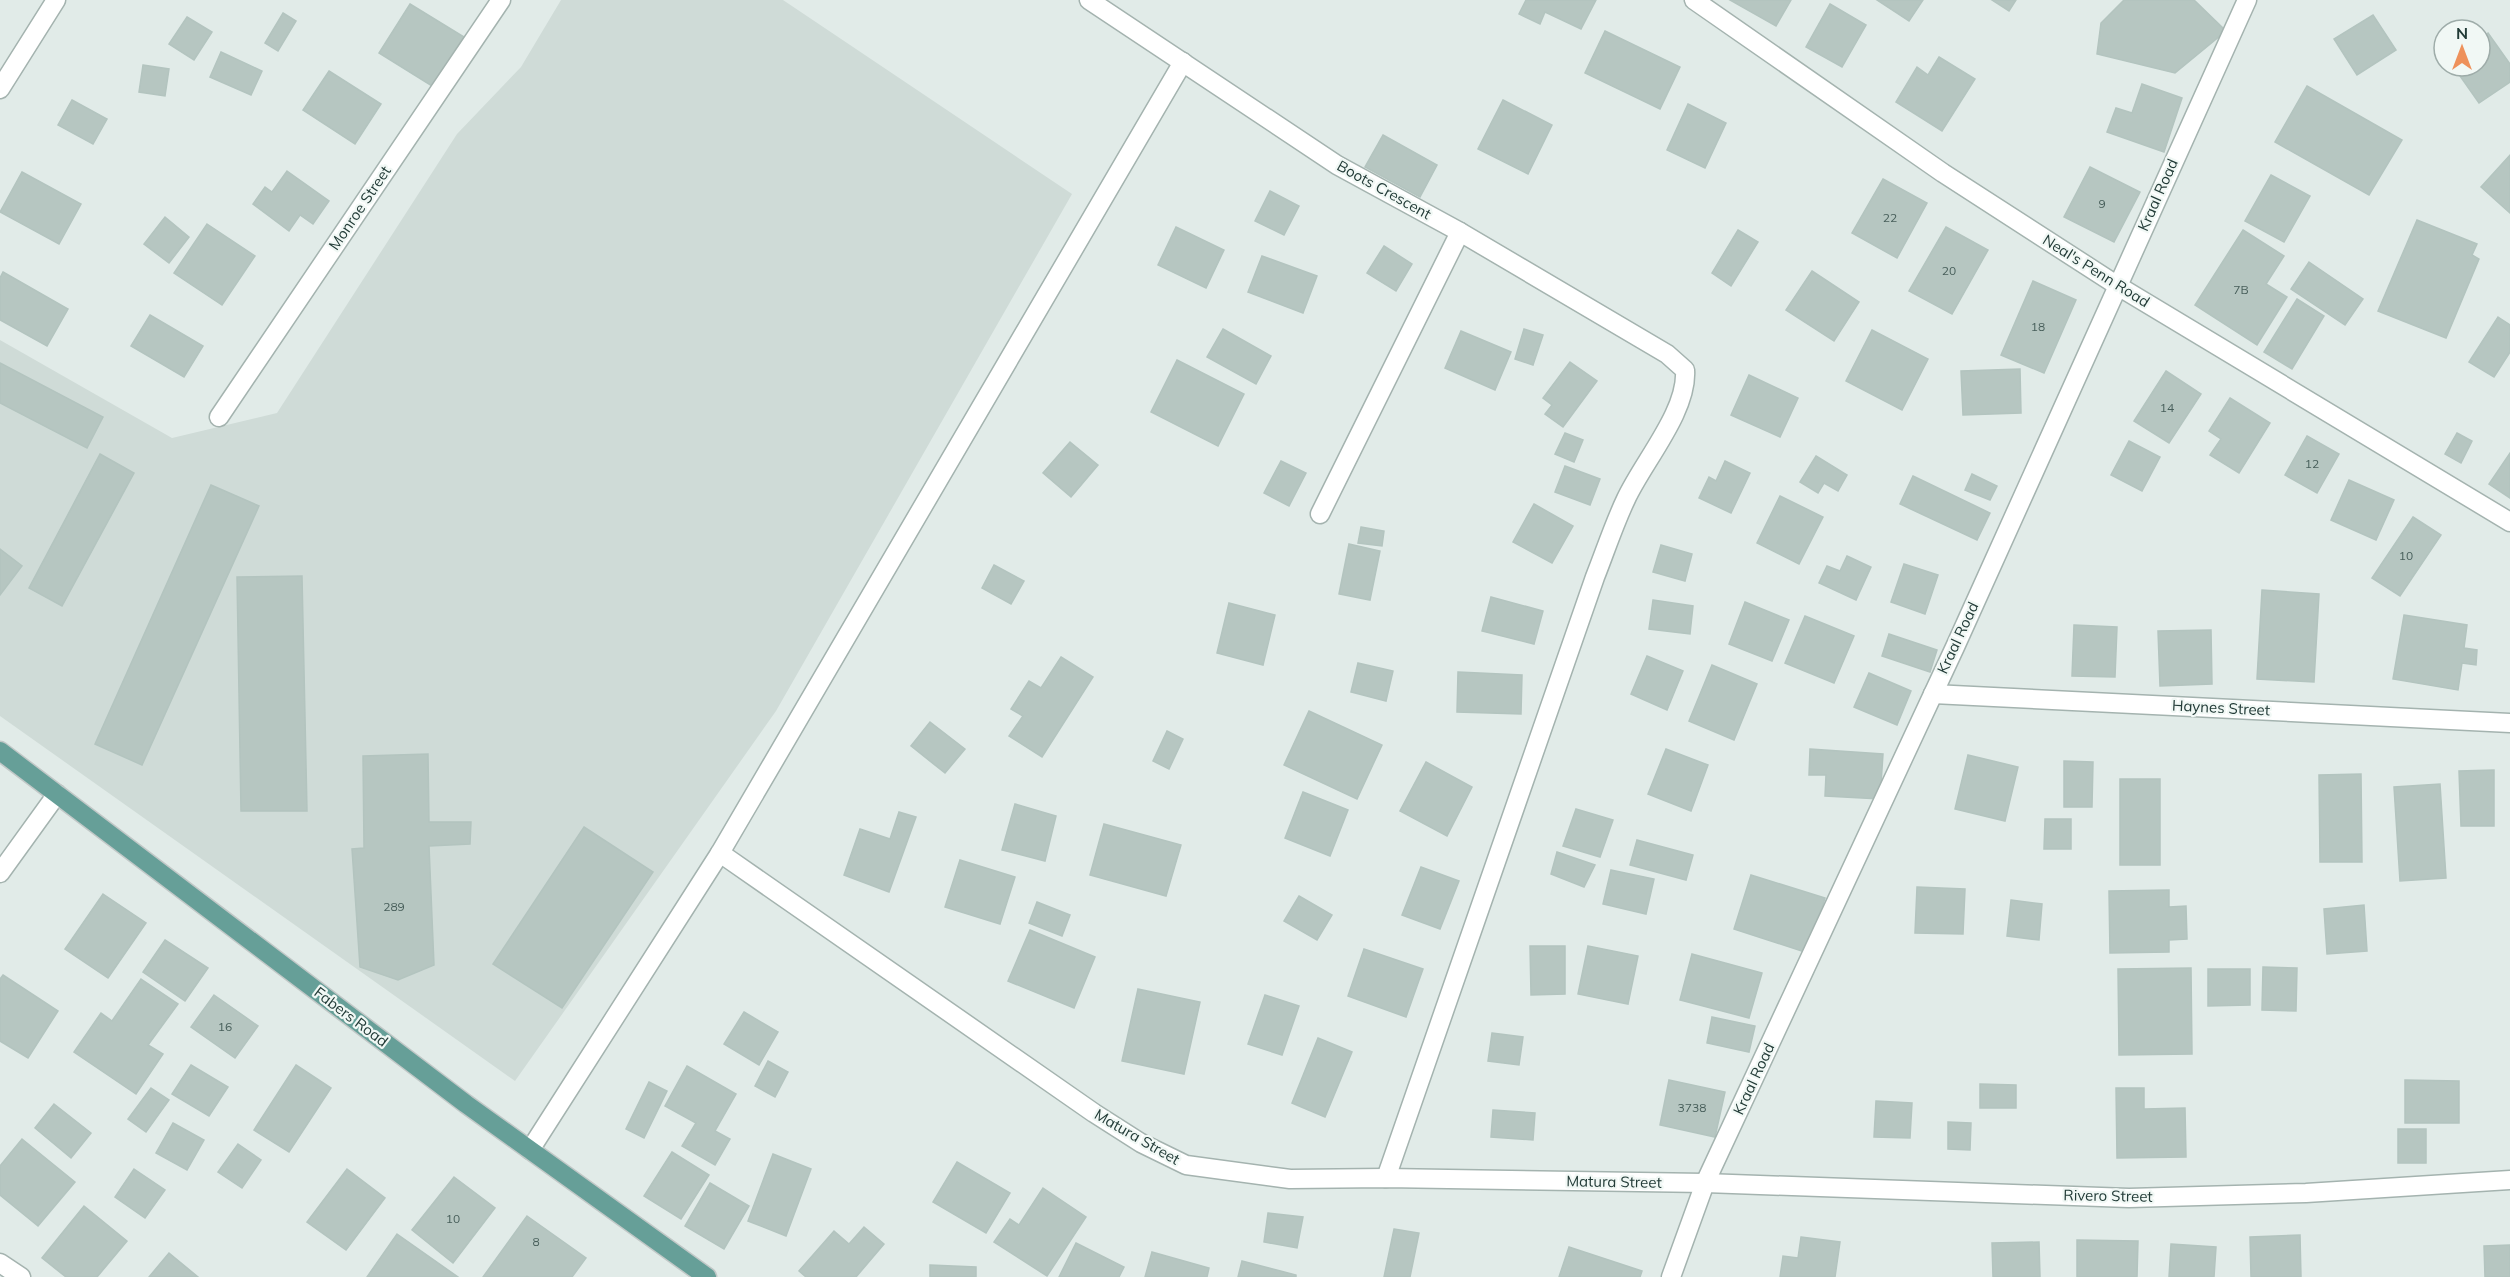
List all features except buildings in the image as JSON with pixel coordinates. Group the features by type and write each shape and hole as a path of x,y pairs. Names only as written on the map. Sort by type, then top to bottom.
{"main road":[{"name":"Fabers Road","path":"0,751 530,1150 707,1277"}],"street":[{"path":"0,89 56,0"},
{"name":"Monroe Street","path":"219,417 501,0"},
{"name":"Boots Crescent","path":"1089,0 1337,165 1460,232 1667,354 1684,370 1686,384 1680,402 1626,500 1595,578 1386,1178"},
{"name":"Neal's Penn Road","path":"1694,0 1943,173 2118,286 2510,522"},
{"name":"Kraal Road","path":"1671,1277 1705,1184 1933,694 2247,0"},
{"path":"530,1150 720,853 1183,62"},
{"path":"1320,514 1460,232"},
{"name":"Haynes Street","path":"1933,694 2510,723"},
{"path":"0,873 57,794"},
{"name":"Matura Street","path":"720,853 1095,1113 1141,1143 1186,1165 1290,1179 1386,1178 1705,1184"},
{"name":"Rivero Street","path":"1705,1184 2129,1198 2306,1193 2510,1180"},
{"path":"0,1263 21,1277"}],"shaded area":[{"path":"561,0 783,0 1072,194 776,711 515,1081 0,716 0,340 172,438 277,413 457,134 521,67"}]}
